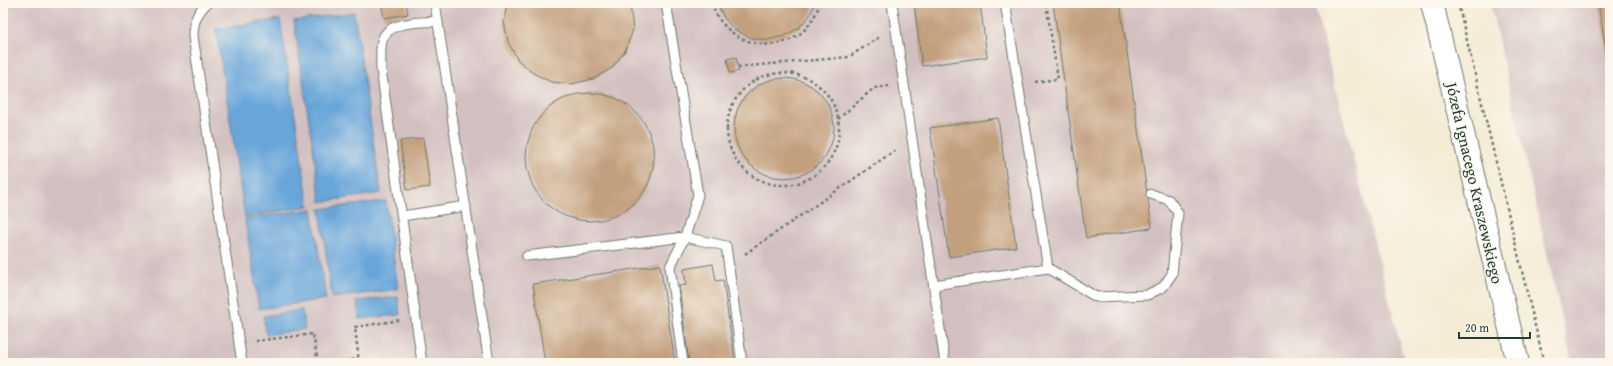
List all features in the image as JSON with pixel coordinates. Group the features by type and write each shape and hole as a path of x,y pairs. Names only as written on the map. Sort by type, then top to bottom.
{"street":[{"name":"Józefa Ignacego Kraszewskiego","path":"1432,3 1518,363"}],"lane":[{"path":"207,3 200,10 193,24 193,36 242,363"},
{"path":"435,3 489,363"},
{"path":"666,3 698,195 686,237 670,267 683,363"},
{"path":"892,3 914,144 945,363"},
{"path":"1005,3 1048,268"},
{"path":"422,363 381,70 382,40 387,30 396,26 438,21"},
{"path":"934,285 1048,268 1096,296 1147,295 1163,288 1172,274 1178,213 1169,200 1151,194"},
{"path":"402,216 466,206"},
{"path":"527,256 686,237 726,246 742,363"}],"path":[{"path":"712,3 714,12 723,25 734,35 748,42 764,45 779,44 794,38 806,28 815,16 820,3"},
{"path":"1019,85 1058,78 1046,3"},
{"path":"1458,3 1544,363"},
{"path":"738,67 849,57 896,26"},
{"path":"838,120 835,108 826,94 812,82 796,75 778,73 761,78 746,87 734,101 728,117 727,135 731,152 740,165 751,176 765,183 780,185 796,184 810,178 823,168 832,156 838,142 838,120 874,88 904,85"},
{"path":"728,261 736,260 902,146 914,144"},
{"path":"360,363 355,327 416,317"},
{"path":"239,344 313,334 318,363"},
{"path":"328,363 359,359"}],"shaded area":[{"path":"3,3 1314,3 1405,363 3,363"},
{"path":"1490,3 1610,3 1610,363 1572,363"}],"water":[{"path":"354,12 381,193 321,202 294,21"},
{"path":"280,19 309,206 245,217 216,29"},
{"path":"386,201 398,289 332,298 320,209"},
{"path":"312,209 326,299 259,309 245,219"},
{"path":"398,297 400,315 359,319 357,301"},
{"path":"302,310 305,329 266,335 263,316"}],"building":[{"path":"381,3 406,3 408,14 384,18"},
{"path":"507,3 630,3 633,30 625,51 612,68 593,79 571,84 551,82 533,73 518,60 508,42 504,22"},
{"path":"717,3 815,3 810,15 799,28 784,36 767,40 751,38 735,30 724,18"},
{"path":"914,3 980,3 987,57 922,66"},
{"path":"1053,3 1120,3 1152,228 1086,238"},
{"path":"1598,3 1610,3 1610,66 1609,66"},
{"path":"736,57 739,71 730,73 727,59"},
{"path":"784,78 794,79 812,86 826,100 833,118 833,138 826,156 812,170 794,177 784,178 774,177 756,170 742,156 735,138 734,128 735,118 742,100 756,86 774,79"},
{"path":"584,93 596,93 609,96 626,104 639,116 651,138 654,157 653,169 649,181 643,193 631,206 609,218 596,221 584,221 571,218 554,210 541,198 529,176 526,163 526,151 529,138 537,121 549,108 571,96"},
{"path":"998,118 1016,247 949,257 930,128"},
{"path":"423,138 430,187 407,190 400,141"},
{"path":"713,264 716,281 723,280 735,363 689,363 679,286 686,285 684,269"},
{"path":"660,265 675,363 545,363 533,284"}]}
